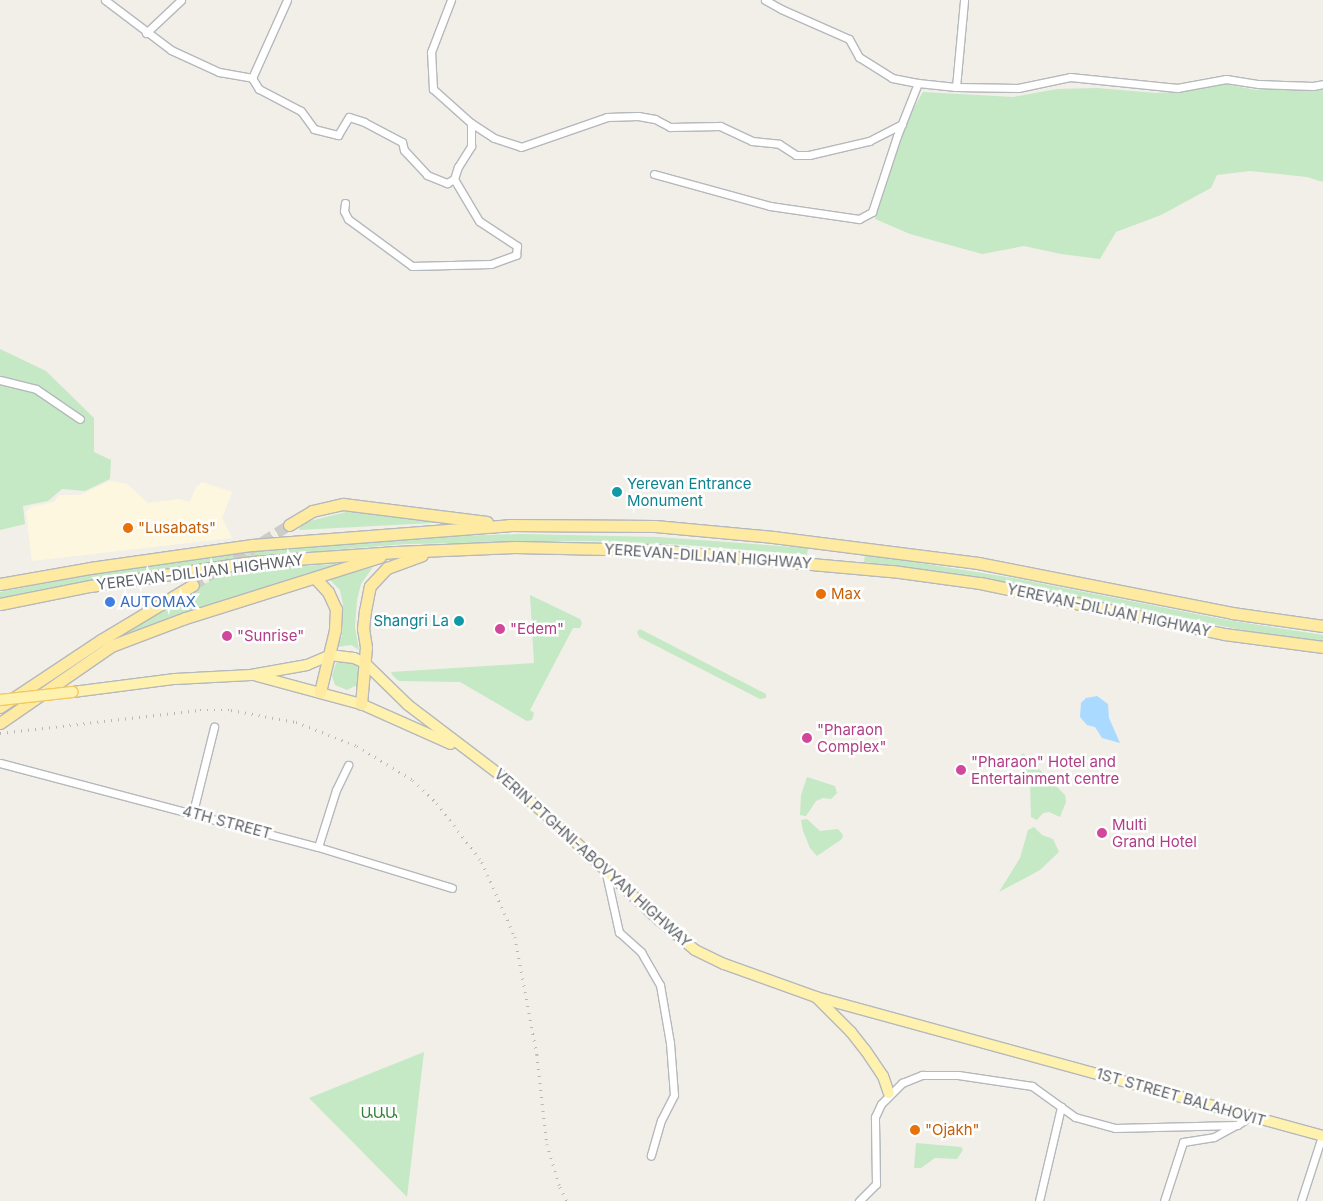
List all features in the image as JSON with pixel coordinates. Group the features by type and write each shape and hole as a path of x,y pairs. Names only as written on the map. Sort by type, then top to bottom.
{"highway":[{"path":"289,525 312,511 343,504 509,525"},
{"name":"YEREVAN-DILIJAN HIGHWAY","path":"0,584 90,568 252,545 509,525 655,526 894,551 978,563 1232,614 1323,626"},
{"name":"YEREVAN-DILIJAN HIGHWAY","path":"0,604 90,586 252,562 396,552 515,547 655,550 892,571 980,583 1224,634 1323,647"},
{"path":"361,704 365,611 370,586 387,568 417,556 441,551"},
{"path":"0,723 111,646 185,618 316,579 396,552"},
{"path":"316,579 328,592 336,609 335,630 320,692"},
{"path":"0,707 101,640 193,585"}],"main road":[{"name":"VERIN PTGHNI-ABOVYAN HIGHWAY","path":"0,700 175,679 251,675 306,665 330,655 343,655 364,663 408,705 514,787 660,921 695,950 724,964 816,998 1038,1057"},
{"name":"VERIN PTGHNI-ABOVYAN HIGHWAY","path":"251,675 361,704 465,750"},
{"path":"816,998 851,1032 866,1051 883,1076 889,1093"},
{"name":"1ST STREET BALAHOVIT","path":"1038,1057 1323,1136"}],"street":[{"path":"105,0 146,33 171,50 219,72 252,78 259,89 301,111 314,129 338,135 350,117 364,122 402,142 404,150 428,175 447,183 454,179 458,167 471,146 471,124"},
{"path":"146,33 181,0"},
{"path":"252,78 287,0"},
{"path":"450,0 431,52 434,89 471,124 494,138 521,147 607,117 638,116 655,119 670,127 720,126 752,141 779,144 796,155 808,155 869,141 902,124"},
{"path":"765,0 849,39 860,57 892,78 918,83 956,87 1018,88 1070,77 1177,88 1226,79 1259,84 1313,86 1323,84"},
{"path":"956,87 964,0"},
{"path":"654,174 770,206 859,219 872,212 918,83"},
{"path":"344,202 344,211 348,219 412,266 491,264 516,255 517,246 479,221 454,179"},
{"path":"0,380 36,389 80,419"},
{"path":"193,812 214,726"},
{"name":"4TH STREET","path":"0,763 193,812 318,847 452,888"},
{"path":"318,847 336,790 348,765"},
{"path":"605,869 619,932 641,952 660,985 670,1043 674,1095 661,1120 651,1156"},
{"path":"859,1201 876,1184 875,1117 881,1104 889,1093 902,1083 922,1075 958,1075 1032,1086 1075,1117 1115,1128 1236,1125"},
{"path":"1039,1201 1061,1107"},
{"path":"1164,1201 1183,1142 1214,1137 1251,1116"},
{"path":"1301,1201 1323,1136"}],"shaded area":[{"name":"\"Lusabats\"","path":"110,481 127,484 148,503 179,499 190,502 196,487 202,482 232,492 222,518 232,538 32,561 26,512 31,507 54,502 59,495 80,495"}],"green space":[{"path":"1220,83 1256,90 1281,87 1317,91 1323,89 1323,182 1307,177 1250,171 1217,175 1211,188 1161,215 1116,232 1100,259 1061,254 1024,246 982,254 910,234 875,219 909,116 923,92 1013,97 1057,89 1097,88 1156,93 1186,91"},
{"path":"0,349 46,371 94,418 94,452 111,460 110,479 85,491 62,489 48,501 23,506 25,524 0,530"},
{"path":"350,511 450,522 299,530 302,523"},
{"path":"521,534 658,537 808,548 807,555 687,545 589,541 406,544 332,550 171,568 0,598 0,592 135,566 253,550 428,537"},
{"path":"865,554 1013,578 1227,620 1323,635 1323,642 1242,630 1017,585 864,562"},
{"path":"352,563 117,637 218,576 255,569"},
{"path":"373,567 361,584 357,600 355,627 359,650 351,645 337,647 342,636 343,605 340,590 329,579"},
{"path":"530,595 580,619 582,623 580,628 573,628 530,710 534,713 532,720 527,721 460,682 399,681 393,676 391,672 534,663"},
{"path":"640,629 766,694 766,698 760,699 639,637 637,632"},
{"path":"345,659 359,665 359,684 347,690 335,685 332,676 336,663"},
{"path":"1023,753 1065,795 1066,802 1060,817 1049,812 1043,813 1037,820 1031,817 1030,783 1021,756"},
{"path":"807,777 835,786 837,793 831,799 823,798 816,801 806,816 800,815 801,795"},
{"path":"807,819 820,831 838,829 843,835 842,839 817,856 810,848 803,831 801,820"},
{"path":"1034,827 1042,835 1053,839 1059,852 1040,870 999,892 1020,858 1028,830"},
{"name":"ԱԱԱ","path":"424,1052 407,1197 309,1098"},
{"path":"916,1143 961,1147 963,1150 957,1159 935,1158 921,1168 914,1168"}],"water":[{"path":"1097,696 1108,704 1109,718 1120,743 1102,738 1095,727 1087,725 1080,717 1081,703 1086,698"}],"tunnel":[{"path":"193,585 289,525"}],"railway":[{"path":"0,733 200,710 231,710 296,722 357,746 413,780 437,803 482,862 515,937 537,1055 547,1144 560,1187 567,1201"}],"place":[{"name":"Yerevan Entrance Monument","path":"617,492"},
{"name":"\"Lusabats\"","path":"128,528"},
{"name":"Max","path":"821,594"},
{"name":"AUTOMAX","path":"110,602"},
{"name":"Shangri La","path":"459,621"},
{"name":"\"Edem\"","path":"500,629"},
{"name":"\"Sunrise\"","path":"227,636"},
{"name":"\"Pharaon Complex\"","path":"807,738"},
{"name":"\"Pharaon\" Hotel and Entertainment centre","path":"961,770"},
{"name":"Multi Grand Hotel","path":"1102,833"},
{"name":"\"Ojakh\"","path":"915,1130"}]}
